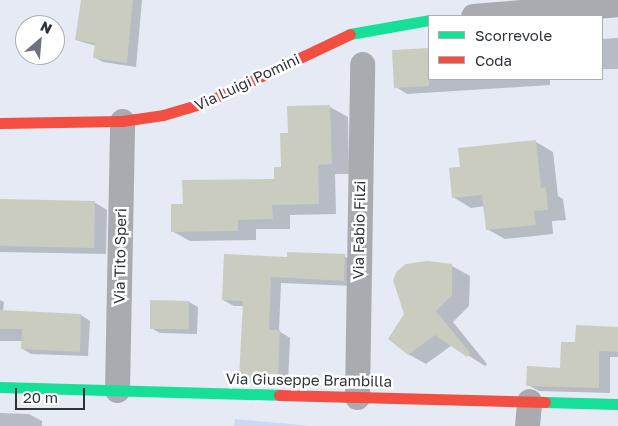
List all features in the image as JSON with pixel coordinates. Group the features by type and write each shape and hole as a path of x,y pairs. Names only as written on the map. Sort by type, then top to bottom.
{"street":[{"path":"485,15 618,4"},
{"name":"Via Luigi Pomini","path":"0,123 122,121 163,115 207,102 352,34 428,20"},
{"name":"Via Fabio Filzi","path":"357,397 362,64"},
{"name":"Via Tito Speri","path":"117,390 122,121"},
{"name":"Via Giuseppe Brambilla","path":"0,387 529,400 618,404"},
{"path":"527,426 529,400"}],"shaded area":[{"path":"235,419 312,426 234,426"}],"building":[{"path":"81,0 133,0 127,63 93,58 95,43 75,40"},
{"path":"428,48 429,86 394,88 392,50"},
{"path":"330,105 332,164 318,165 319,204 272,205 273,219 238,220 238,231 171,232 171,204 183,204 182,180 274,179 274,167 281,167 280,133 288,133 287,106"},
{"path":"536,140 541,188 546,187 548,210 534,211 536,225 486,230 482,195 452,198 449,168 460,167 458,148"},
{"path":"0,199 95,201 94,248 0,246"},
{"path":"287,252 345,254 344,281 271,277 269,330 280,330 278,379 239,378 243,301 222,300 224,254 287,257"},
{"path":"427,261 452,264 452,295 436,311 470,353 467,357 435,335 408,355 388,339 404,314 393,280 397,271 406,264"},
{"path":"150,300 189,301 189,329 150,329"},
{"path":"0,310 81,314 80,352 21,349 22,329 0,329"},
{"path":"576,325 618,327 618,352 599,351 599,388 526,386 527,366 560,368 561,342 575,342"}],"traffic: fast":[{"path":"350,34 428,20"},
{"path":"0,387 279,395"},
{"path":"545,402 618,404"}],"traffic: jam":[{"path":"0,123 122,121 163,115 207,102 350,34"},
{"path":"279,395 545,402"}]}
